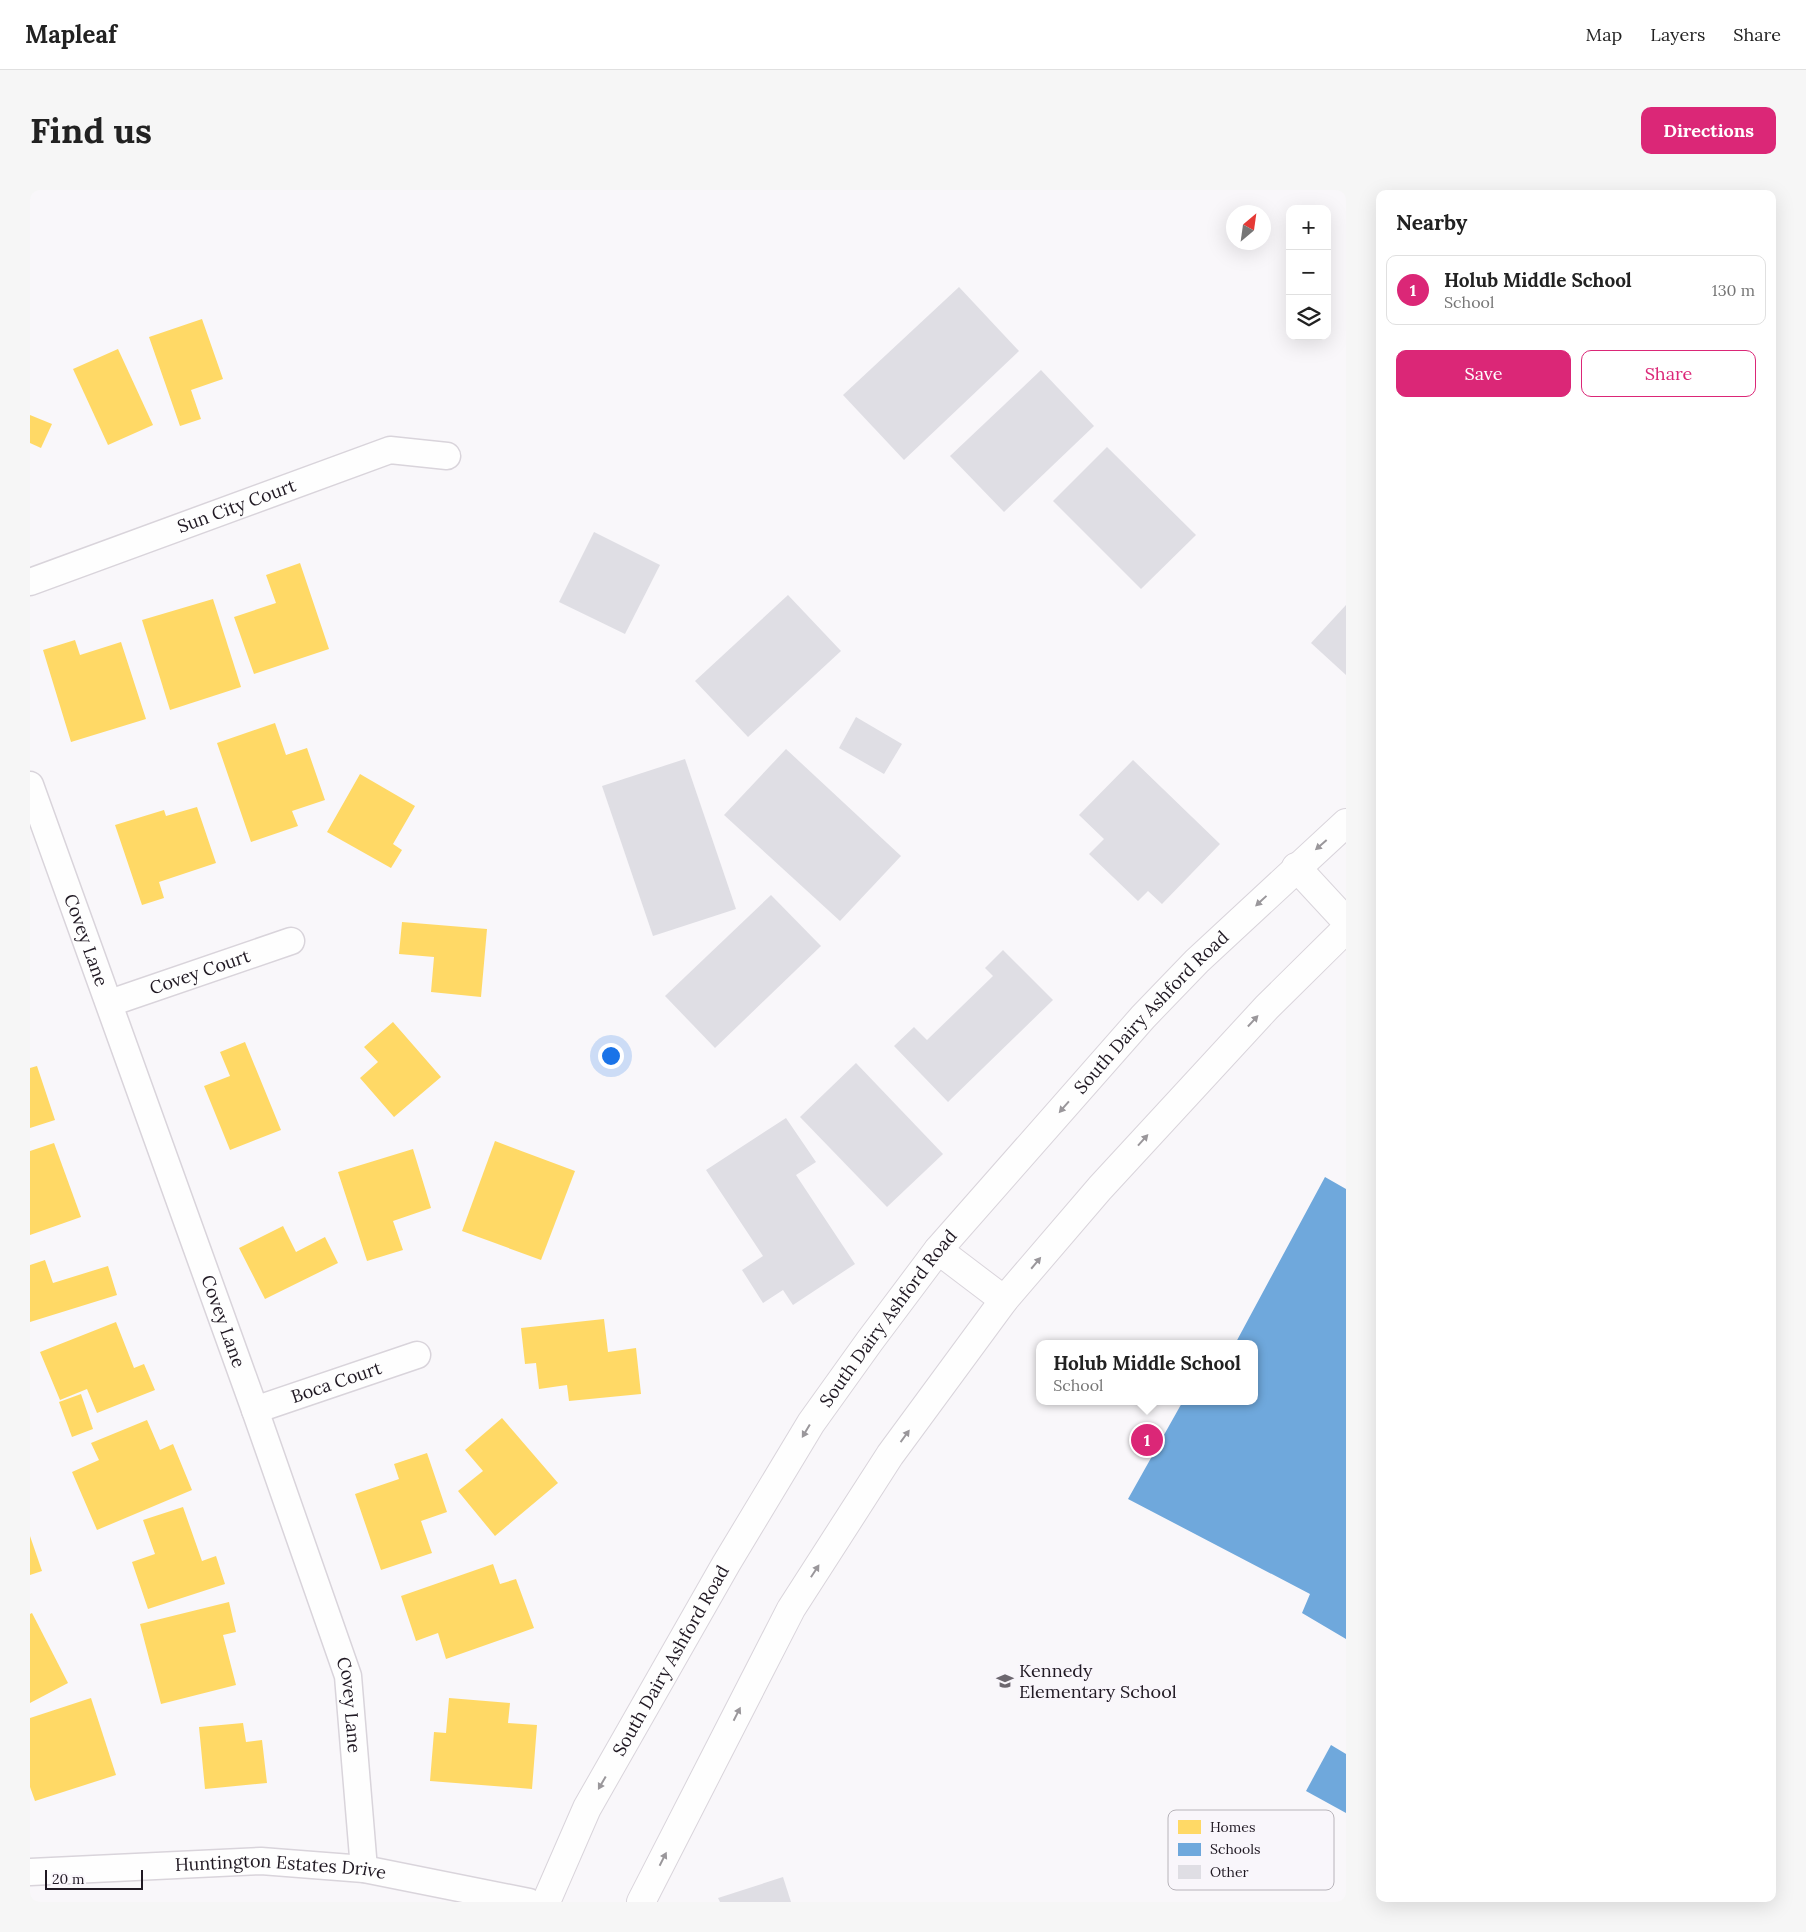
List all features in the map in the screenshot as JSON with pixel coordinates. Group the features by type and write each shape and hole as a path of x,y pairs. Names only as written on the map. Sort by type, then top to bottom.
{"main road":[{"name":"South Dairy Ashford Road","path":"546,1902 588,1808 726,1564 811,1423 938,1250 1143,1017 1197,961 1296,867 1346,823"},
{"path":"1296,867 1346,921"},
{"path":"641,1902 791,1608 890,1455 1004,1300 1100,1188 1267,1007 1346,929"},
{"path":"938,1250 1004,1300"}],"street":[{"name":"Sun City Court","path":"30,582 390,450 446,456"},
{"name":"Covey Lane","path":"30,785 110,1003 348,1676 364,1870"},
{"name":"Covey Court","path":"110,1003 291,941"},
{"name":"Boca Court","path":"255,1410 417,1355"},
{"name":"Huntington Estates Drive","path":"30,1872 261,1861 364,1870 529,1902"}],"building: Homes":[{"path":"202,319 223,379 191,390 201,419 180,426 149,337"},
{"path":"118,349 153,425 108,445 73,369"},
{"path":"30,415 52,424 41,448 30,443"},
{"path":"300,563 329,649 254,674 234,617 276,603 266,575"},
{"path":"213,599 241,687 170,710 142,620"},
{"path":"75,640 80,655 121,642 146,719 71,742 43,650"},
{"path":"275,723 286,755 307,748 325,800 292,811 298,826 251,842 217,743"},
{"path":"360,774 415,806 393,844 402,850 391,868 327,832"},
{"path":"197,807 216,863 159,882 164,898 142,905 115,825 164,810 166,816"},
{"path":"402,922 487,929 481,997 431,992 434,957 399,954"},
{"path":"393,1022 441,1077 394,1117 360,1078 378,1062 364,1047"},
{"path":"245,1042 281,1130 230,1150 204,1086 230,1076 220,1052"},
{"path":"37,1066 55,1120 30,1128 30,1068"},
{"path":"495,1141 575,1171 541,1260 462,1231"},
{"path":"54,1143 81,1217 30,1235 30,1151"},
{"path":"413,1149 431,1208 393,1221 403,1250 367,1261 338,1172"},
{"path":"283,1226 296,1252 325,1237 338,1263 265,1299 239,1248"},
{"path":"45,1260 53,1283 108,1266 117,1295 30,1322 30,1265"},
{"path":"604,1319 608,1352 636,1348 641,1394 569,1401 567,1385 539,1389 536,1363 525,1364 521,1328"},
{"path":"116,1322 134,1368 144,1364 155,1390 97,1413 87,1389 60,1400 40,1352"},
{"path":"81,1394 93,1429 72,1437 59,1402"},
{"path":"502,1418 558,1483 495,1536 458,1491 483,1471 465,1450"},
{"path":"147,1420 160,1450 173,1444 192,1490 97,1530 72,1472 99,1460 91,1443"},
{"path":"427,1453 447,1512 421,1521 432,1553 381,1570 355,1494 399,1479 394,1464"},
{"path":"183,1507 202,1561 216,1556 225,1584 148,1609 132,1562 155,1554 143,1520"},
{"path":"30,1536 42,1571 30,1575"},
{"path":"493,1564 500,1584 516,1579 534,1628 446,1659 438,1633 416,1641 401,1596"},
{"path":"229,1602 236,1632 223,1635 236,1685 161,1704 140,1624"},
{"path":"32,1613 68,1683 30,1703 30,1614"},
{"path":"91,1698 116,1775 35,1801 30,1787 30,1718"},
{"path":"449,1698 510,1703 508,1723 537,1725 532,1789 430,1781 434,1732 446,1733"},
{"path":"243,1723 246,1742 262,1740 267,1783 205,1789 199,1727"}],"building: Schools":[{"path":"1325,1177 1346,1189 1346,1639 1302,1613 1310,1594 1128,1499 1181,1405 1258,1405 1258,1340 1237,1340"},
{"path":"1331,1745 1346,1754 1346,1813 1306,1791"}],"building: Other":[{"path":"959,287 1019,351 904,460 843,395"},
{"path":"1041,370 1094,426 1004,512 950,456"},
{"path":"1107,447 1196,535 1141,589 1053,501"},
{"path":"594,532 660,565 625,634 559,602"},
{"path":"788,595 841,651 748,737 695,681"},
{"path":"1346,605 1346,675 1311,643"},
{"path":"856,717 902,744 884,774 839,748"},
{"path":"786,749 901,856 840,921 724,815"},
{"path":"685,759 736,909 653,936 602,786"},
{"path":"1133,760 1220,844 1162,904 1148,891 1138,901 1089,854 1104,839 1079,815"},
{"path":"771,895 821,946 715,1048 665,996"},
{"path":"1003,950 1053,1000 948,1102 894,1046 914,1027 927,1040 993,976 985,968"},
{"path":"856,1063 943,1154 887,1207 800,1117"},
{"path":"786,1118 816,1162 796,1175 855,1264 793,1305 783,1290 763,1303 742,1270 763,1256 706,1170"},
{"path":"783,1877 791,1902 720,1902 718,1898"}],"place":[{"name":"Holub Middle School","path":"1147,1440"},
{"name":"Kennedy Elementary School","path":"1005,1681"}]}
